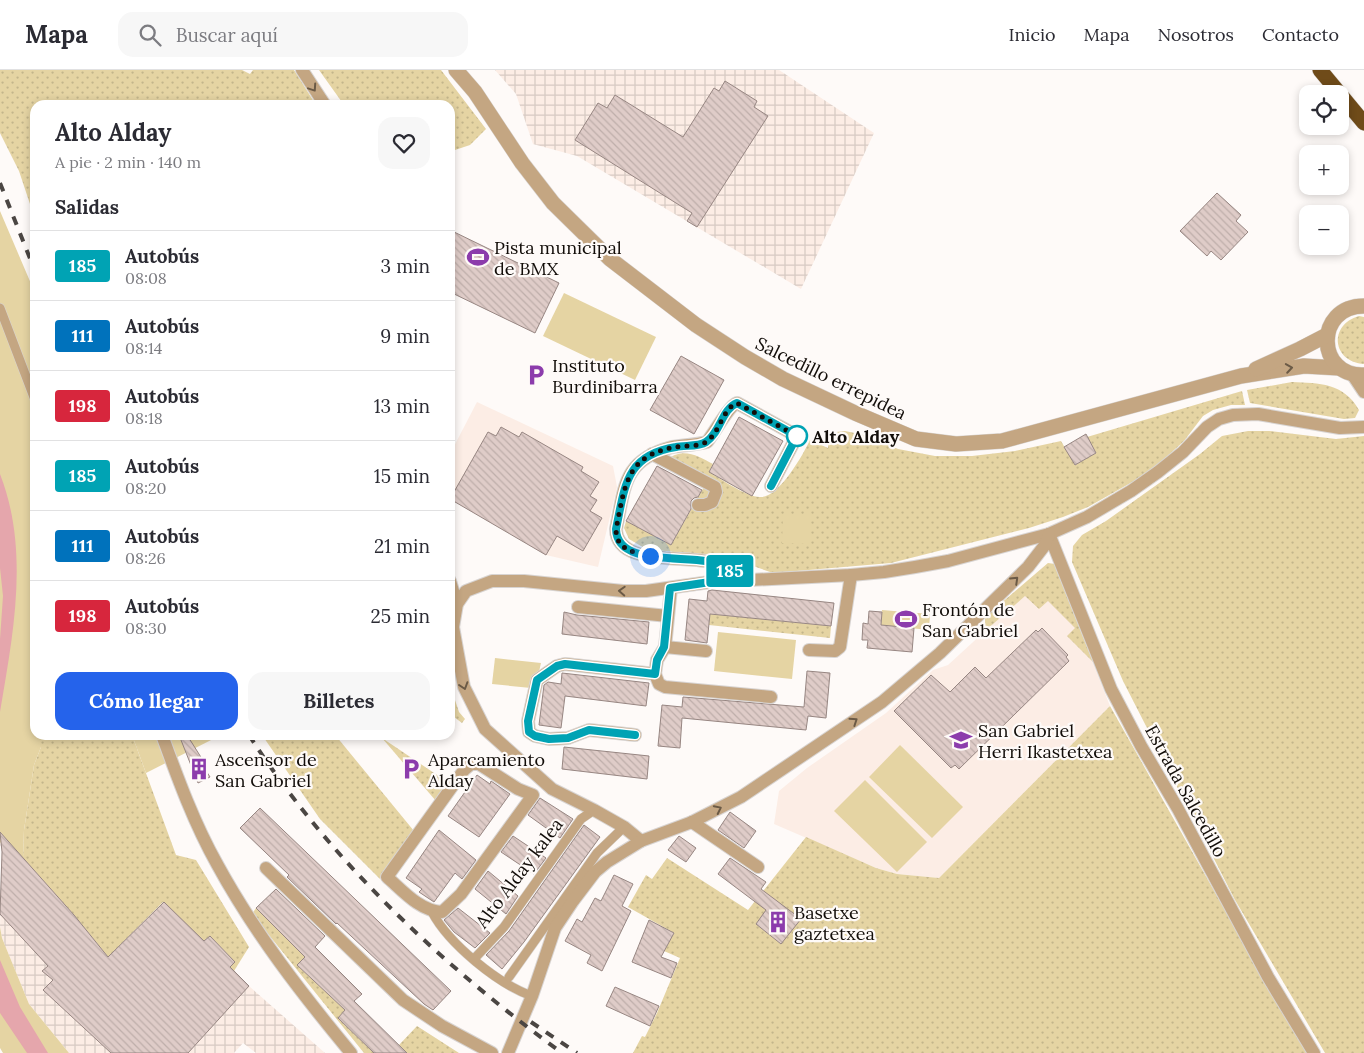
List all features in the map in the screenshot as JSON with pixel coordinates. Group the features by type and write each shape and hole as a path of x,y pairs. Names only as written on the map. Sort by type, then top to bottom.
{"highway":[{"path":"1320,70 1364,123"}],"street":[{"path":"302,70 322,100"},
{"name":"Salcedillo errepidea","path":"456,70 475,92 522,163 553,203 610,259 696,325 745,357 783,379 916,439 956,444 1002,441 1241,376"},
{"path":"1364,306 1346,309 1337,316 1330,325 1327,335 1327,347 1332,359 1352,372 1364,392"},
{"path":"0,308 30,387"},
{"path":"1241,376 1327,335"},
{"path":"1241,376 1304,366 1352,372"},
{"path":"735,581 727,567 715,563 650,556 623,548 616,536 616,529 626,482 642,459 652,454 674,447 707,442 731,405 737,403 797,436 771,486"},
{"path":"457,604 466,591 492,581 524,581 623,591 670,588 710,582 884,572 948,561 1049,534 1087,516 1131,491 1164,467 1183,452 1207,426 1233,414 1246,413 1340,428 1364,427"},
{"path":"652,454 715,486 716,492 712,502 698,506"},
{"path":"508,1053 532,996 555,928 596,872 608,862 641,842 692,822 735,800 882,702 940,653 1028,567 1045,546 1049,534"},
{"name":"Estrada Salcedillo","path":"1049,534 1111,689 1268,977 1314,1053"},
{"path":"809,650 835,650 840,648 851,575"},
{"path":"670,588 664,647 657,660 655,674 659,684 665,687 771,698"},
{"path":"455,597 457,604"},
{"name":"Alto Alday kalea","path":"455,616 457,604"},
{"path":"578,607 668,616"},
{"name":"Alto Alday kalea","path":"455,640 464,687 485,729 552,789 624,827 641,842"},
{"path":"664,647 706,651"},
{"path":"635,735 589,730 568,738 549,739 535,736 529,732 528,721 534,689 537,680 541,676 557,666 565,664 655,674"},
{"path":"164,740 197,826 216,864 246,914 282,966 351,1053"},
{"path":"532,996 500,980 474,959 438,923 432,912 409,897 387,877 464,770 471,764 479,764 518,789 533,795"},
{"path":"432,912 442,912 461,894 533,795 552,789"},
{"name":"Alto Alday kalea","path":"474,959 504,927 559,852 580,819 594,810"},
{"path":"692,822 758,867"},
{"path":"509,977 597,853 624,827"},
{"path":"266,868 402,1000 442,1026 492,1053"}],"shaded area":[{"path":"0,70 242,70 250,74 253,70 294,70 313,100 30,100 30,204 19,171 0,133"},
{"path":"319,70 441,70 486,129 470,145 455,150 455,100 340,100"},
{"path":"495,70 779,70 874,133 801,289 577,156 533,144 516,94"},
{"path":"0,211 30,281 30,740 41,740 41,747 34,765 24,830 23,858 5,838 0,843"},
{"path":"564,293 656,337 635,380 543,336"},
{"path":"1359,316 1364,317 1364,364 1353,362 1345,357 1338,343 1342,327"},
{"path":"1292,382 1330,386 1346,394 1359,410 1355,418 1344,419 1250,403 1247,390"},
{"path":"1242,391 1245,405 1231,405 1213,410 1203,416 1184,441 1150,472 1088,507 1029,528 891,563 773,573 730,558 646,549 629,539 624,528 626,521 671,545 709,478 671,457 676,454 692,454 713,464 709,472 742,491 761,497 768,495 783,483 810,440 828,448 828,433 845,431 864,435 898,449 935,456 972,456 1015,451 1061,441 1075,465 1096,453 1087,437"},
{"path":"477,402 613,466 617,487 598,567 546,555 455,502 455,444"},
{"path":"1248,431 1269,431 1336,439 1364,436 1364,1053 1325,1053 1235,900 1123,681 1072,562 1073,546 1082,535 1106,521 1200,454 1222,436"},
{"path":"0,474 9,503 17,563 14,623 0,712 0,639 3,596 0,568"},
{"path":"783,514 811,514 811,544 782,543"},
{"name":"San Gabriel Herri Ikastetxea","path":"1048,563 1054,564 1110,706 939,878 897,874 876,868 774,824 779,791 807,768 886,713 933,670 948,665 985,631 985,617"},
{"path":"1048,563 1054,564 1093,662 1067,636 1075,628 1048,601 1039,609 1025,596 985,631 985,617"},
{"name":"Frontón de San Gabriel","path":"882,610 930,614 929,630 881,625"},
{"path":"710,614 831,626 830,638 709,625"},
{"path":"718,632 796,640 792,679 714,671"},
{"path":"495,658 541,663 538,676 531,688 492,684"},
{"path":"455,700 459,712 465,719 462,723 455,718"},
{"path":"1110,706 1221,903 1309,1053 633,1053 642,1036 645,1037 657,1013 680,958 664,951 674,933 628,907 646,875 652,879 667,858 748,910 806,837 876,868 897,874 939,878","holes":["775,900 781,944 756,924"]},
{"path":"41,740 134,740 176,855 196,860 249,947 234,971 230,967 235,962 210,936 204,941 163,902 108,957 74,915 23,858 24,830 34,765 41,747"},
{"path":"134,740 211,740 146,773"},
{"path":"265,740 339,740 414,831 380,879 320,819"},
{"path":"384,740 449,783 436,801"},
{"path":"900,745 963,807 932,838 869,777"},
{"path":"865,780 927,842 897,872 834,811"},
{"path":"5,838 108,956 164,902 204,941 210,936 235,962 231,967 249,986 325,1053 256,1053 243,1043 234,1053 69,1053 29,1004 2,938 0,927 2,852 0,843"},
{"path":"256,908 305,957 297,965 345,1010 338,1018 374,1053 364,1053 252,914"},
{"path":"0,927 2,938 29,1004 69,1053 3,1053 0,1048"},
{"path":"0,960 20,1007 48,1053 27,1053 0,1013"},
{"path":"417,1026 459,1053 399,1053 403,1049 399,1045"}],"building":[{"path":"725,81 757,101 754,107 768,116 697,227 687,221 692,213 575,140 598,103 607,108 615,95 683,137 714,88 719,91"},
{"path":"1217,193 1241,215 1236,221 1248,232 1221,260 1211,251 1207,256 1180,231"},
{"name":"Pista municipal de BMX","path":"455,232 559,283 535,333 455,294"},
{"path":"681,356 724,380 694,434 650,410"},
{"path":"739,417 783,441 752,496 709,472"},
{"path":"501,427 519,437 522,432 583,467 581,471 599,482 590,496 597,500 590,511 602,518 583,551 557,536 546,555 455,502 455,490 488,432 496,436"},
{"path":"1086,434 1096,453 1075,465 1064,447"},
{"path":"657,466 702,490 698,497 691,501 691,509 671,545 626,521"},
{"path":"708,591 834,603 831,626 710,614 707,643 685,640 689,599 707,601"},
{"path":"869,611 882,612 881,625 914,628 912,652 867,648 868,640 862,640 863,623 868,624"},
{"path":"564,612 649,622 647,644 562,634"},
{"path":"1042,628 1068,655 1066,657 1069,661 959,769 955,765 951,768 894,711 931,675 950,692 975,667 986,678 1036,630 1038,632"},
{"path":"807,671 830,673 826,718 808,716 806,730 682,718 680,748 658,746 662,705 682,707 683,697 804,707"},
{"path":"562,673 649,683 646,706 565,696 561,728 539,725 544,685 548,682 561,684"},
{"name":"Ascensor de San Gabriel","path":"181,740 190,740 204,762 201,763 210,777 198,783"},
{"path":"564,747 649,756 647,779 562,769"},
{"path":"477,775 490,784 491,781 510,794 479,837 448,816"},
{"path":"540,798 573,819 560,838 528,815"},
{"path":"260,808 451,991 433,1010 336,924 240,828"},
{"path":"730,812 756,831 744,848 718,830"},
{"path":"584,825 600,837 524,942 502,969 486,955 509,931"},
{"path":"439,830 476,860 462,879 455,873 434,902 419,892 422,889 406,878"},
{"path":"0,832 74,915 108,957 164,902 204,941 210,936 235,962 230,967 249,986 188,1053 111,1053 43,990 53,980 42,971 48,966 0,914 2,852"},
{"path":"513,836 546,858 534,874 501,852"},
{"path":"679,836 696,848 686,862 668,850"},
{"path":"730,858 766,882 761,889 801,919 781,944 756,924 766,910 718,874"},
{"path":"488,871 518,896 506,914 475,889"},
{"path":"614,875 633,884 622,906 631,911 602,971 587,963 591,955 565,941 577,919 582,922 595,898 601,901"},
{"path":"276,889 325,936 315,947 362,994 354,1001 407,1053 374,1053 338,1018 345,1010 297,965 305,957 256,908"},
{"path":"458,908 490,933 475,948 454,932 444,920"},
{"path":"649,920 674,933 661,957 677,963 671,978 632,962"},
{"path":"615,987 659,1006 650,1026 606,1006"}],"railway":[{"path":"0,183 30,258"},
{"path":"252,740 315,825 352,868 391,908 474,984 562,1053"},
{"path":"531,1022 577,1053"}],"bus line":[{"name":"185","path":"635,735 589,730 568,738 549,739 535,736 529,732 528,721 537,680 557,666 565,664 655,674 657,660 664,647 670,588 710,582 735,581 727,567 715,563 650,556 623,548 616,536 616,529 626,482 642,459 652,454 674,447 707,442 731,405 737,403 797,436 771,486"}],"place":[{"name":"Pista municipal de BMX","path":"478,257"},
{"name":"Instituto Burdinibarra","path":"536,375"},
{"name":"Alto Alday","path":"797,436"},
{"name":"Frontón de San Gabriel","path":"906,619"},
{"name":"San Gabriel Herri Ikastetxea","path":"961,740"},
{"name":"Ascensor de San Gabriel","path":"199,769"},
{"name":"Aparcamiento Alday","path":"411,769"},
{"name":"Basetxe gaztetxea","path":"778,922"}],"route":[{"path":"650,556 623,548 616,536 626,482 642,459 662,450 707,442 731,405 737,403 797,436"}]}
